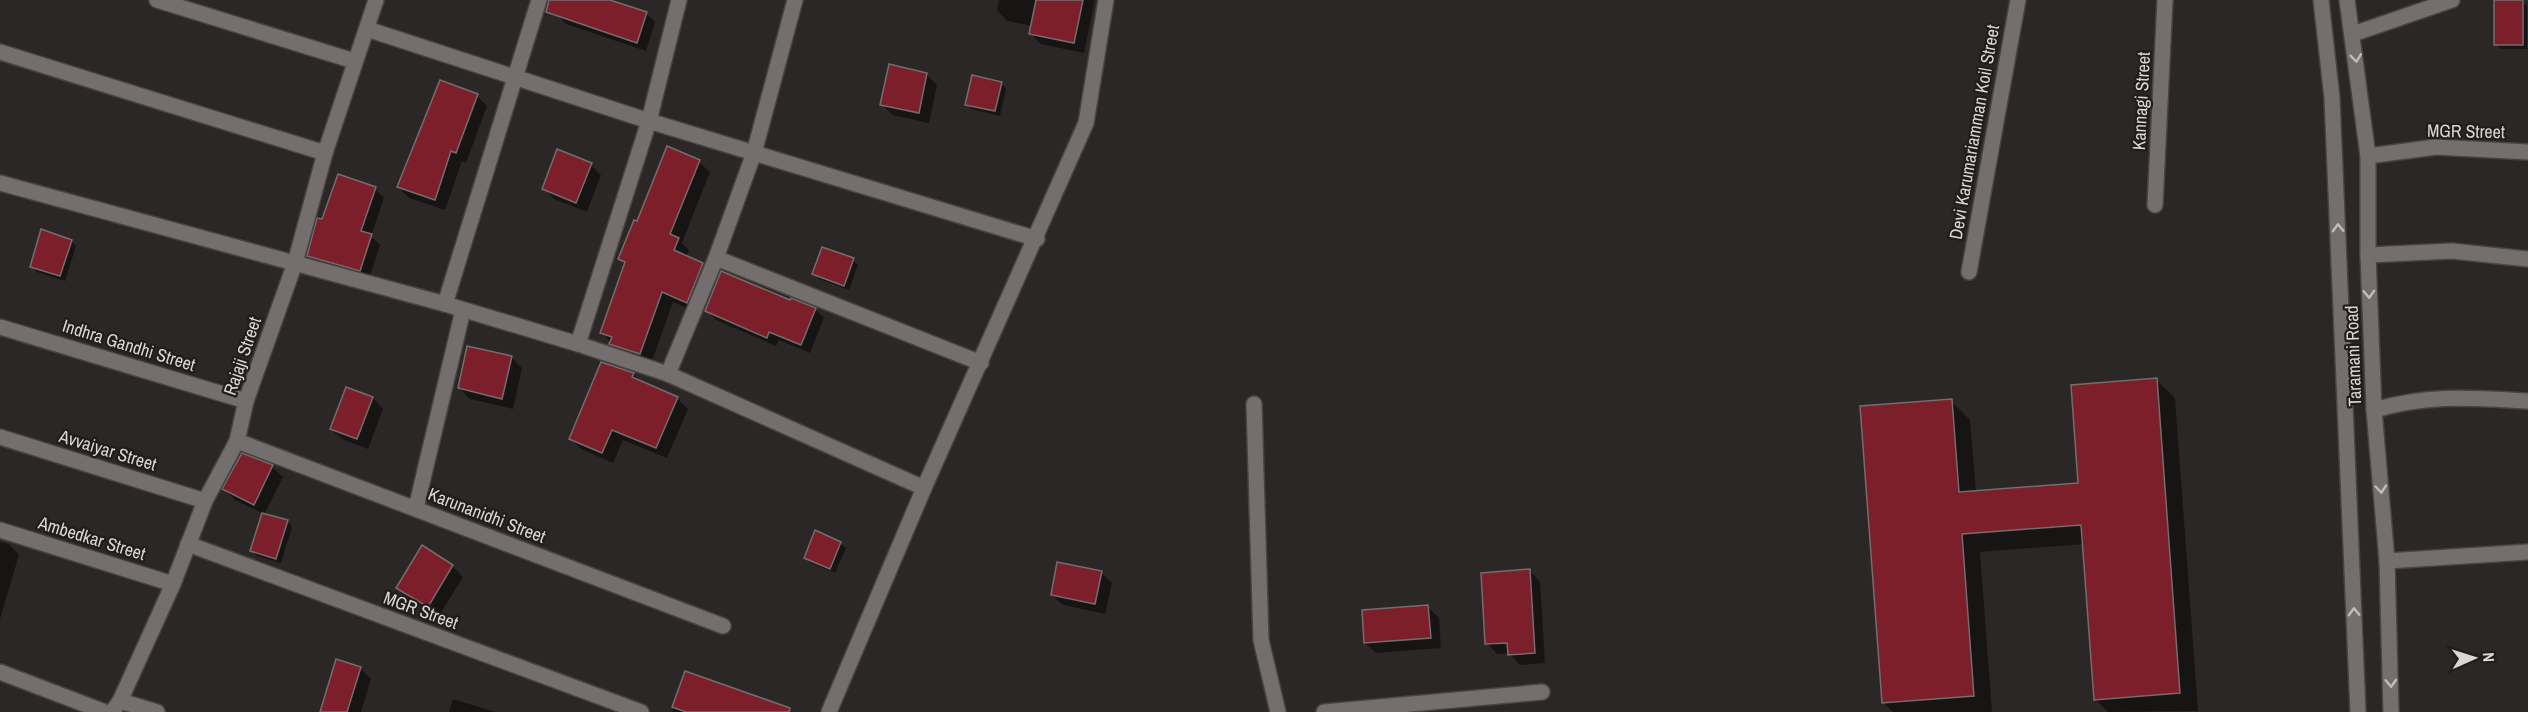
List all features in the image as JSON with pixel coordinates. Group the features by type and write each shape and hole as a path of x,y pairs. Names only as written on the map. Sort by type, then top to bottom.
{"street":[{"path":"157,0 354,61"},
{"name":"Rajaji Street","path":"116,706 173,584 205,501 237,441 246,401 295,263 325,153 376,0"},
{"path":"445,304 539,0"},
{"path":"578,344 649,121 679,0"},
{"path":"668,374 716,258 754,153 795,0"},
{"path":"829,712 924,488 1086,123 1106,0"},
{"name":"Devi Karumariamman Koil Street","path":"1969,272 2018,0"},
{"name":"Kannagi Street","path":"2155,205 2165,0"},
{"name":"Taramani Road","path":"2321,0 2332,98 2358,712"},
{"name":"Taramani Road","path":"2347,0 2368,156 2368,255 2374,410 2387,561 2391,712"},
{"path":"2353,34 2452,0"},
{"path":"367,29 517,76 649,121 1036,239"},
{"path":"0,52 325,153"},
{"name":"MGR Street","path":"2368,156 2436,147 2528,152"},
{"path":"0,183 445,304 578,344 668,374 924,488"},
{"path":"2368,255 2452,251 2528,258"},
{"path":"716,258 981,363"},
{"path":"416,508 463,310"},
{"name":"Indhra Gandhi Street","path":"0,327 246,401"},
{"path":"2374,410 2411,400 2454,397 2528,401"},
{"path":"1254,404 1261,640 1278,712"},
{"name":"Avvaiyar Street","path":"0,437 205,501"},
{"name":"Karunanidhi Street","path":"237,441 723,626"},
{"name":"Ambedkar Street","path":"0,530 173,584"},
{"name":"MGR Street","path":"188,544 641,712"},
{"path":"2387,561 2528,552"},
{"path":"0,672 105,712"},
{"path":"1324,712 1542,692"},
{"path":"116,706 158,712"}],"building":[{"path":"549,0 610,0 647,12 637,43 546,12"},
{"path":"1036,0 1083,0 1074,43 1029,34"},
{"path":"2494,0 2523,0 2523,45 2494,45"},
{"path":"889,64 927,73 919,113 880,105"},
{"path":"972,75 1002,82 995,111 965,105"},
{"path":"440,80 478,94 456,153 451,151 435,200 397,187"},
{"path":"667,146 700,160 670,234 679,238 674,250 703,263 687,303 662,292 640,354 609,344 612,337 600,333 625,262 618,259 634,220 637,221"},
{"path":"557,149 592,163 576,203 542,189"},
{"path":"338,174 376,187 361,231 372,234 360,271 307,256 317,218 322,219"},
{"path":"41,229 72,240 60,276 30,267"},
{"path":"822,247 854,258 844,286 812,274"},
{"path":"721,271 790,300 791,298 816,308 801,345 769,332 767,338 705,311"},
{"path":"467,346 512,356 502,399 458,388"},
{"path":"601,362 634,373 632,377 678,397 656,448 612,430 602,453 569,439"},
{"path":"2157,378 2180,693 2094,700 2081,525 1962,534 1974,696 1882,703 1860,406 1952,399 1959,492 2078,483 2071,385"},
{"path":"346,387 373,397 357,439 330,429"},
{"path":"242,453 273,465 254,505 222,489"},
{"path":"262,513 288,520 276,559 250,551"},
{"path":"815,530 841,542 830,569 804,558"},
{"path":"422,545 453,565 428,607 396,588"},
{"path":"1057,562 1102,571 1095,604 1051,595"},
{"path":"1530,569 1535,653 1508,655 1507,643 1485,644 1481,573"},
{"path":"1428,605 1431,638 1364,643 1362,610"},
{"path":"336,659 361,667 347,712 320,712"},
{"path":"685,671 790,708 789,712 686,712 672,707"}]}
